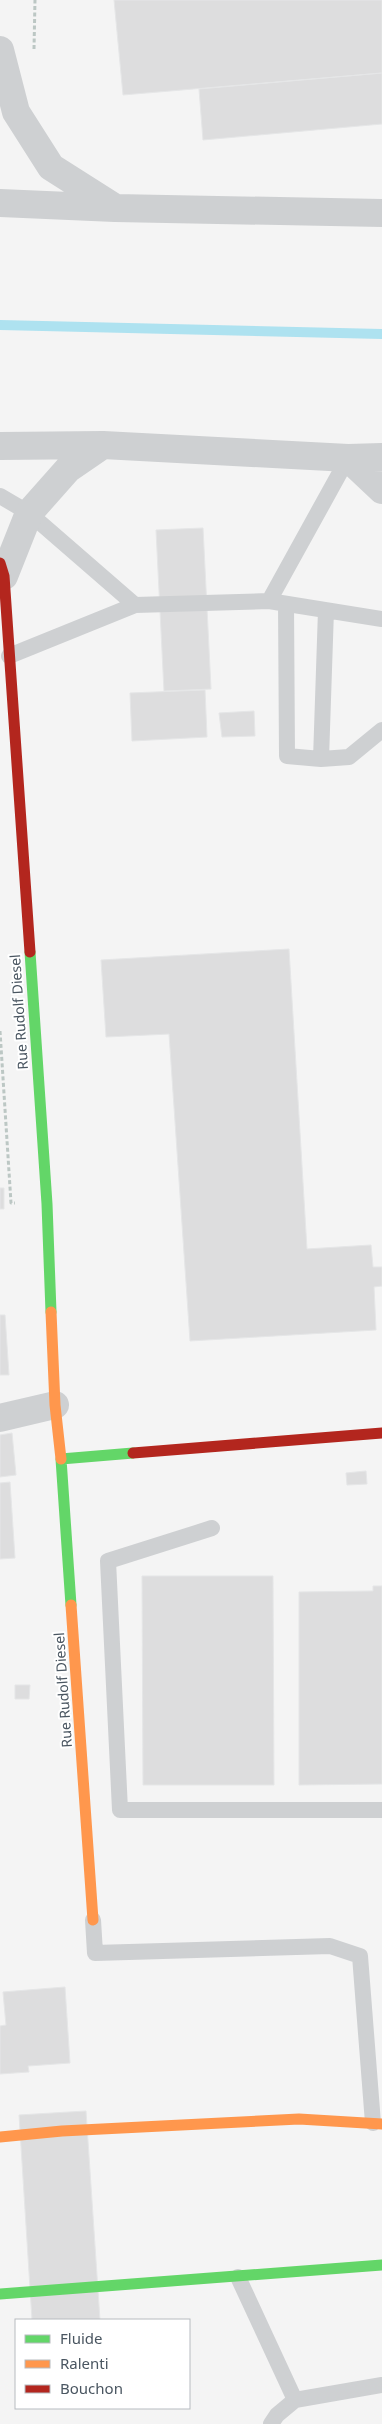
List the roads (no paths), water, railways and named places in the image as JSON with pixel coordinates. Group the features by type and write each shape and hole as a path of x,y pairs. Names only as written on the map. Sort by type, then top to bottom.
{"main road":[{"name":"Rue Rudolf Diesel","path":"2,570 47,1204 55,1406 61,1459 93,1920"},
{"path":"61,1459 382,1433"},
{"path":"0,2137 62,2131 299,2119 377,2124"},
{"path":"0,2294 382,2265"}],"street":[{"path":"0,50 16,112 51,167 115,208"},
{"path":"0,203 115,208 382,213"},
{"path":"0,446 104,445 348,458 382,457"},
{"path":"2,570 30,514 68,470 104,445"},
{"path":"348,458 382,490"},
{"path":"0,1418 55,1406"}],"lane":[{"path":"269,601 348,458"},
{"path":"0,496 30,514 135,605"},
{"path":"9,656 135,605 269,601 382,619"},
{"path":"286,604 287,756 321,759 349,757 382,730"},
{"path":"321,759 326,610"},
{"path":"212,1528 108,1561 120,1810 382,1810"},
{"path":"93,1920 95,1953 330,1946 360,1956 377,2124"},
{"path":"238,2277 295,2400"},
{"path":"271,2424 277,2415 295,2400 382,2385"}],"waterway":[{"path":"0,325 382,334"}]}
